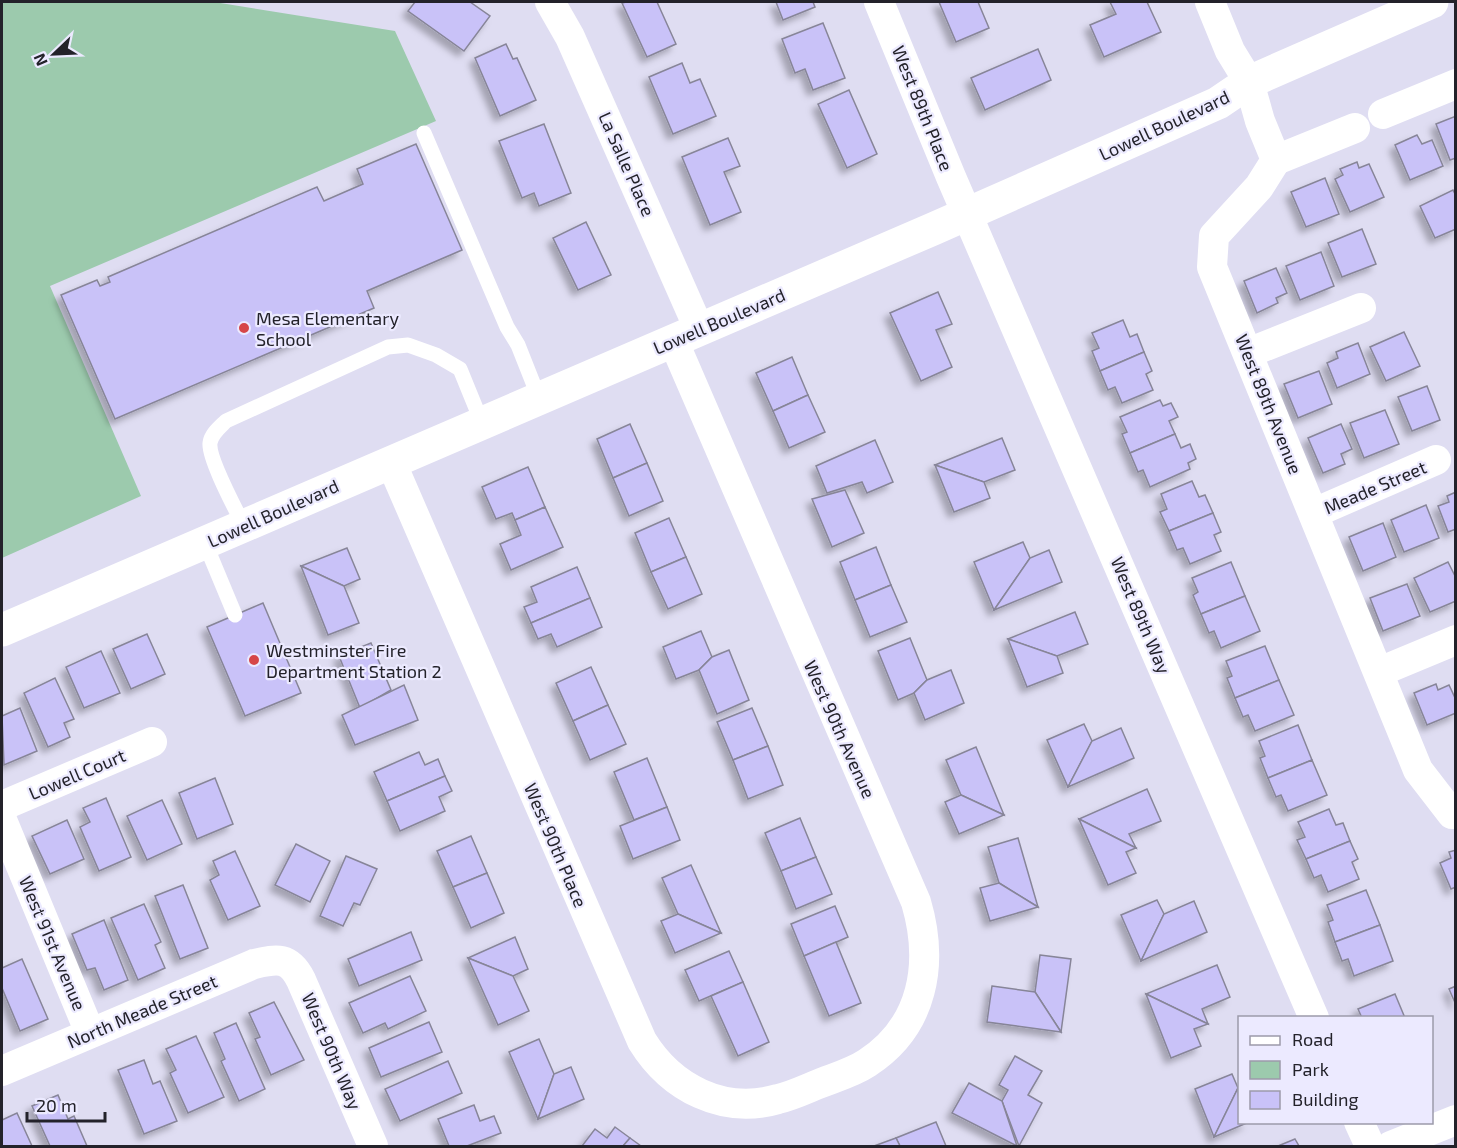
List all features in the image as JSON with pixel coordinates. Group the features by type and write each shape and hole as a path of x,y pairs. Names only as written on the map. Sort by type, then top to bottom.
{"street":[{"name":"La Salle Place","path":"550,2 570,38 686,334"},
{"name":"West 89th Place","path":"879,2 967,214"},
{"path":"1210,2 1230,51 1249,82 1260,121 1276,160 1355,128"},
{"name":"Lowell Boulevard","path":"2,630 967,214 1218,103 1249,82 1432,2"},
{"path":"1383,114 1455,84"},
{"name":"West 89th Avenue","path":"1276,160 1259,187 1214,236 1212,267 1418,770 1454,814"},
{"name":"West 89th Way","path":"967,214 1314,1016"},
{"path":"1248,353 1361,308"},
{"name":"West 90th Avenue","path":"686,334 916,902 923,927 926,955 923,978 915,1005 902,1029 884,1050 865,1064 819,1084"},
{"name":"Meade Street","path":"1314,513 1436,460"},
{"name":"West 90th Place","path":"391,462 632,1020 650,1055 680,1084 717,1101 758,1103 778,1100 819,1084"},
{"path":"1379,672 1455,640"},
{"name":"Lowell Court","path":"2,806 152,742"},
{"name":"West 91st Avenue","path":"2,820 90,1033"},
{"name":"North Meade Street","path":"2,1071 254,964 277,958 285,960"},
{"name":"West 90th Way","path":"285,960 296,969 373,1146"},
{"path":"1391,1146 1455,1120"},
{"path":"1360,1124 1370,1146"}],"lane":[{"path":"424,133 507,327 519,347 539,398"},
{"path":"243,526 212,456 210,443 215,431 226,421 388,347 408,345 436,355 459,369 482,423"},
{"path":"205,543 235,615"}],"green space":[{"path":"2,2 214,2 395,31 436,121 50,286 141,496 2,558"}],"building":[{"path":"415,2 470,2 490,16 464,51 408,11"},
{"path":"657,2 676,44 647,57 622,3"},
{"path":"776,2 813,2 815,7 783,20"},
{"path":"939,2 978,2 989,28 956,42"},
{"path":"1110,2 1147,2 1161,32 1104,57 1090,25 1116,14"},
{"path":"823,23 845,78 813,90 805,69 795,73 782,39"},
{"path":"506,44 513,59 517,58 536,100 500,116 475,58"},
{"path":"1038,49 1051,80 985,110 971,78"},
{"path":"682,63 690,83 700,79 716,116 673,134 649,77"},
{"path":"849,90 877,154 847,168 818,104"},
{"path":"1456,116 1456,158 1450,160 1436,124"},
{"path":"544,124 571,193 539,206 534,193 522,198 499,141"},
{"path":"1417,135 1422,144 1432,140 1443,166 1410,180 1395,145"},
{"path":"728,138 740,166 724,172 741,212 710,225 682,157"},
{"path":"416,144 462,250 367,291 374,308 115,419 61,295 97,280 100,286 110,282 108,277 317,187 324,201 363,184 357,169"},
{"path":"1357,162 1359,168 1369,164 1384,197 1350,212 1335,179 1343,175 1340,169"},
{"path":"1325,178 1339,214 1306,227 1291,192"},
{"path":"1453,190 1456,196 1456,229 1435,238 1420,206"},
{"path":"586,222 611,275 578,290 553,238"},
{"path":"1362,229 1376,264 1342,277 1328,243"},
{"path":"1321,252 1334,286 1300,300 1286,266"},
{"path":"1276,268 1287,293 1276,298 1278,303 1257,313 1244,281"},
{"path":"938,292 952,324 936,330 952,367 921,381 890,313"},
{"path":"1123,320 1130,337 1137,334 1144,352 1100,371 1092,351 1099,348 1092,333"},
{"path":"1404,332 1420,366 1386,381 1370,347"},
{"path":"1358,343 1370,374 1337,388 1327,363 1338,358 1336,352"},
{"path":"1144,352 1152,371 1146,374 1153,390 1122,403 1115,387 1108,390 1100,371"},
{"path":"792,357 808,395 773,411 756,373"},
{"path":"1319,371 1332,404 1298,418 1284,384"},
{"path":"1427,386 1440,420 1412,431 1398,397"},
{"path":"808,395 825,432 789,448 773,411"},
{"path":"1160,400 1163,406 1171,403 1178,417 1169,421 1175,434 1130,453 1122,434 1127,432 1120,417"},
{"path":"1385,410 1399,444 1364,458 1350,423"},
{"path":"630,424 647,463 613,478 597,439"},
{"path":"1341,424 1352,449 1341,454 1345,464 1323,473 1308,438"},
{"path":"1175,434 1181,448 1190,444 1196,459 1188,463 1190,469 1150,487 1143,470 1138,472 1130,453"},
{"path":"1002,438 1015,470 984,482 935,465"},
{"path":"875,440 893,482 867,493 862,482 827,493 816,466"},
{"path":"647,463 663,501 629,516 613,478"},
{"path":"935,465 984,482 990,498 954,512"},
{"path":"528,467 545,507 515,520 512,513 496,519 482,487"},
{"path":"1192,481 1199,497 1205,495 1213,513 1169,531 1160,512 1167,509 1161,494"},
{"path":"845,490 864,533 832,547 812,499"},
{"path":"1456,492 1456,529 1448,532 1438,506 1449,502 1447,496"},
{"path":"1426,505 1439,538 1404,552 1391,520"},
{"path":"545,507 563,547 511,570 500,544 521,535 515,520"},
{"path":"1213,513 1221,532 1214,535 1221,551 1190,564 1183,548 1177,550 1169,531"},
{"path":"669,518 686,557 651,572 635,533"},
{"path":"1383,523 1396,557 1363,571 1349,537"},
{"path":"1023,542 1030,558 994,610 974,562"},
{"path":"876,547 891,585 855,600 840,562"},
{"path":"347,548 360,579 344,586 301,566"},
{"path":"1049,550 1062,582 994,610 1030,558"},
{"path":"686,557 702,594 668,609 651,572"},
{"path":"1231,562 1245,596 1201,614 1193,595 1198,592 1192,578"},
{"path":"1448,562 1456,578 1456,601 1430,612 1414,578"},
{"path":"301,566 344,586 359,623 328,635"},
{"path":"577,567 590,598 531,623 524,607 537,602 531,587"},
{"path":"1407,584 1420,616 1383,631 1370,598"},
{"path":"891,585 907,622 870,637 855,600"},
{"path":"1245,596 1260,631 1221,648 1214,631 1209,633 1201,614"},
{"path":"590,598 602,627 557,647 551,634 538,639 531,623"},
{"name":"Westminster Fire Department Station 2","path":"263,603 301,693 245,716 207,627"},
{"path":"1075,612 1088,644 1057,656 1008,639"},
{"path":"701,631 712,657 699,670 676,679 663,647"},
{"path":"147,634 165,674 131,689 113,649"},
{"path":"910,638 927,680 914,693 898,700 878,651"},
{"path":"1008,639 1057,656 1063,673 1027,687"},
{"path":"371,643 391,690 360,708 339,656"},
{"path":"1265,646 1279,680 1235,698 1227,678 1232,676 1226,661"},
{"path":"729,650 749,700 717,714 699,670 712,657"},
{"path":"101,651 120,693 84,708 66,667"},
{"path":"591,667 608,705 573,721 556,683"},
{"path":"951,670 964,703 925,720 914,693 927,680"},
{"path":"55,678 74,719 64,723 70,737 48,747 24,693"},
{"path":"1279,680 1294,715 1255,731 1248,715 1243,717 1235,698"},
{"path":"1436,684 1438,690 1449,685 1456,700 1456,713 1427,725 1414,693"},
{"path":"404,685 418,720 355,745 342,715"},
{"path":"608,705 626,744 590,760 573,721"},
{"path":"20,708 37,751 4,765 2,716"},
{"path":"752,708 768,746 733,760 717,722"},
{"path":"1084,724 1092,741 1068,787 1047,740"},
{"path":"1298,725 1312,760 1268,778 1260,758 1265,756 1259,741"},
{"path":"1121,728 1134,758 1068,787 1092,741"},
{"path":"768,746 783,785 748,799 733,760"},
{"path":"976,747 1004,815 961,795 946,760"},
{"path":"419,752 425,765 438,759 445,776 387,801 374,772"},
{"path":"647,758 667,807 634,820 614,772"},
{"path":"1312,760 1327,795 1288,811 1281,795 1276,797 1268,778"},
{"path":"445,776 452,791 439,797 445,811 400,831 387,801"},
{"path":"215,778 233,824 197,839 179,793"},
{"path":"1147,789 1161,821 1129,834 1136,848 1079,819"},
{"path":"961,795 1004,815 959,834 945,802"},
{"path":"106,798 131,857 99,871 80,827 90,822 83,808"},
{"path":"162,800 182,844 147,860 127,816"},
{"path":"667,807 680,840 633,859 620,826"},
{"path":"1329,809 1336,825 1343,823 1350,841 1306,859 1297,840 1305,837 1298,822"},
{"path":"800,818 816,857 781,871 765,833"},
{"path":"1079,819 1136,848 1126,852 1136,873 1108,885"},
{"path":"67,820 84,859 50,874 32,836"},
{"path":"471,836 487,873 453,887 437,851"},
{"path":"1018,838 1038,907 999,883 988,847"},
{"path":"1350,841 1358,859 1352,862 1359,879 1328,892 1321,875 1314,878 1306,859"},
{"path":"296,844 330,861 310,902 275,885"},
{"path":"1456,850 1456,887 1451,889 1440,863 1451,858 1449,852"},
{"path":"235,851 260,906 228,920 210,880 219,875 213,861"},
{"path":"346,856 377,869 360,905 354,903 343,926 320,916"},
{"path":"816,857 832,894 796,909 781,871"},
{"path":"691,865 721,933 678,914 662,878"},
{"path":"487,873 504,913 471,928 453,887"},
{"path":"999,883 1038,907 990,921 980,888"},
{"path":"183,885 208,948 180,959 155,896"},
{"path":"1366,890 1380,925 1335,942 1328,922 1333,920 1327,905"},
{"path":"1157,900 1164,914 1141,961 1121,915"},
{"path":"1194,901 1207,932 1141,961 1164,914"},
{"path":"144,904 161,942 155,945 165,968 138,980 111,918"},
{"path":"835,906 848,937 804,956 791,924"},
{"path":"678,914 721,933 675,953 661,921"},
{"path":"104,920 128,980 104,990 95,968 87,970 72,934"},
{"path":"1380,925 1393,961 1354,976 1348,959 1342,961 1335,942"},
{"path":"411,932 422,960 359,986 348,959"},
{"path":"515,937 528,969 513,976 468,958"},
{"path":"836,942 861,1003 829,1016 804,956"},
{"path":"729,951 743,982 699,1001 685,970"},
{"path":"1040,955 1071,959 1061,1032 1035,992"},
{"path":"468,958 513,976 529,1011 498,1025"},
{"path":"22,959 48,1019 20,1031 2,988 2,968"},
{"path":"1217,965 1230,997 1202,1009 1208,1024 1146,994"},
{"path":"410,976 426,1011 388,1029 385,1023 363,1033 349,1003"},
{"path":"743,982 769,1042 738,1056 711,996"},
{"path":"992,986 1035,992 1061,1032 987,1022"},
{"path":"1456,986 1456,1005 1449,989"},
{"path":"1146,994 1208,1024 1194,1029 1201,1046 1171,1058"},
{"path":"1395,994 1404,1016 1361,1016 1358,1009"},
{"path":"274,1002 304,1060 271,1075 255,1039 260,1037 249,1013"},
{"path":"429,1022 442,1052 381,1077 369,1048"},
{"path":"236,1023 265,1089 239,1101 221,1061 225,1059 214,1033"},
{"path":"196,1036 224,1097 188,1113 170,1073 176,1070 166,1049"},
{"path":"539,1039 554,1074 538,1119 509,1052"},
{"path":"1015,1056 1042,1071 1028,1095 1042,1103 1019,1146 1002,1101 1008,1090 999,1085"},
{"path":"144,1060 153,1084 160,1081 177,1121 144,1134 118,1070"},
{"path":"448,1061 462,1093 400,1121 385,1089"},
{"path":"571,1067 584,1099 538,1119 554,1074"},
{"path":"1232,1074 1238,1088 1214,1137 1195,1089"},
{"path":"969,1083 1002,1101 1017,1146 952,1113"},
{"path":"1238,1088 1238,1124 1244,1124 1214,1137"},
{"path":"58,1095 68,1119 74,1116 87,1146 50,1146 32,1106"},
{"path":"474,1105 480,1121 494,1116 501,1133 467,1146 449,1146 438,1119"},
{"path":"17,1113 32,1146 2,1146 2,1120"},
{"path":"936,1122 946,1146 900,1146 896,1138"},
{"path":"615,1127 630,1138 623,1146 582,1146 595,1129 607,1138"},
{"path":"630,1138 641,1146 623,1146"},
{"path":"896,1138 900,1146 874,1146"},
{"path":"1295,1139 1299,1146 1278,1146"}],"place":[{"name":"Mesa Elementary School","path":"244,328"},
{"name":"Westminster Fire Department Station 2","path":"254,660"}]}
